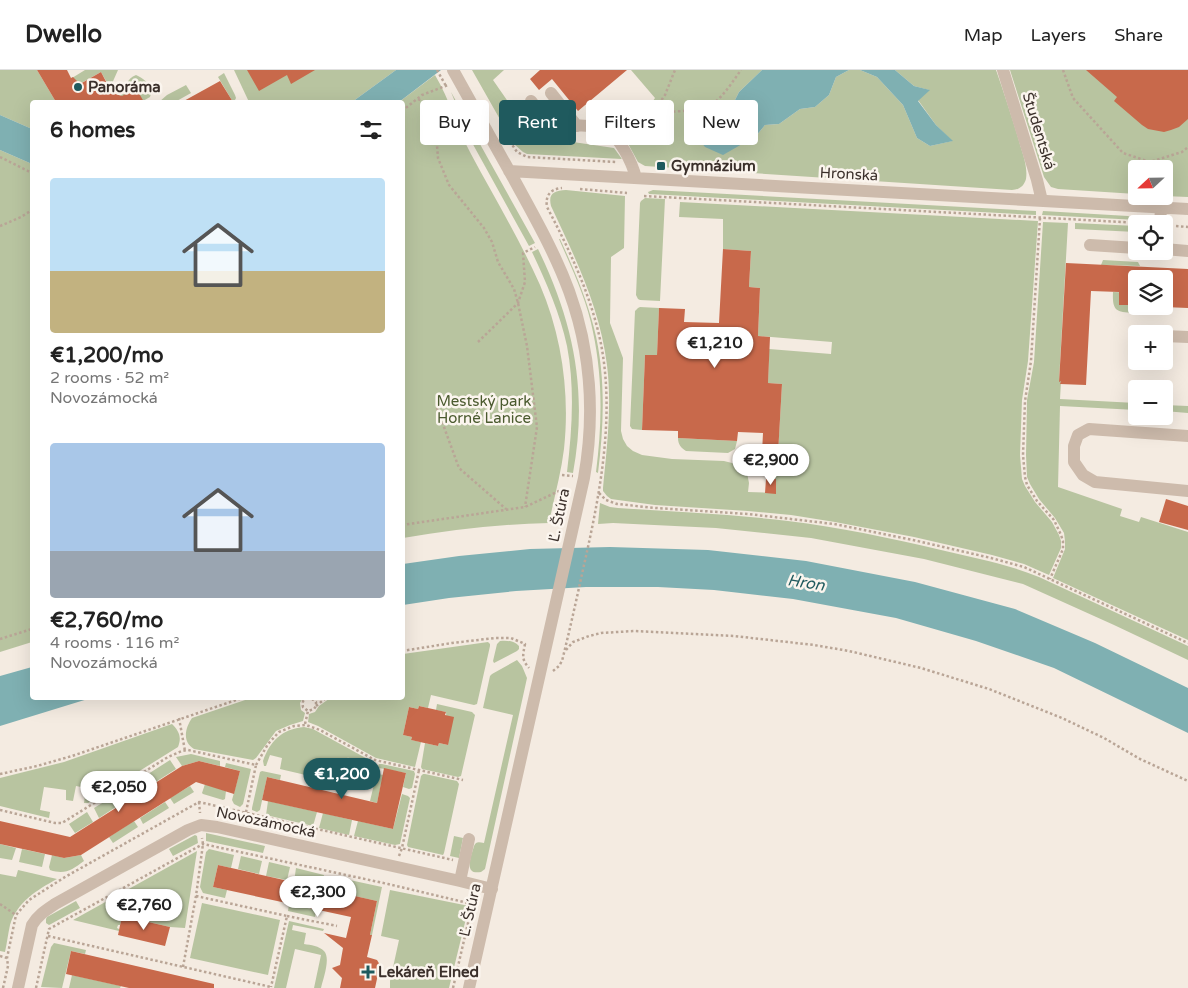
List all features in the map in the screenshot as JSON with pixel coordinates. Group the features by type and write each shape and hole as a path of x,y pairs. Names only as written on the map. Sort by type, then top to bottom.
{"street":[{"name":"Študentská","path":"1003,70 1042,202"},
{"name":"Ľ. Štúra","path":"454,71 547,240 570,293 585,348 589,376 590,419 586,464 578,508 469,988"},
{"path":"551,93 577,126 605,128 625,151 632,164 636,178"},
{"name":"Hronská","path":"509,170 1188,209"},
{"path":"1161,208 1161,215"},
{"path":"1090,245 1128,247"},
{"path":"1173,250 1188,251"},
{"path":"1173,336 1188,337"},
{"path":"1188,436 1089,429 1078,435 1074,446 1074,462 1083,475 1094,482 1188,491"},
{"name":"Novozámocká","path":"18,988 35,919 55,904 188,830 202,825 492,889"},
{"path":"460,881 469,839"}],"path":[{"path":"437,70 446,86"},
{"path":"662,100 676,70"},
{"path":"674,111 700,109 713,104 729,88 741,70"},
{"path":"1063,70 1073,98 1123,153 1150,162 1182,152 1188,147"},
{"path":"405,109 422,95"},
{"path":"418,99 425,102 435,119 438,158 449,185 484,228 492,242 498,262 514,289 518,303 528,346 537,427 525,507"},
{"path":"512,145 517,152 527,157 616,162 615,165"},
{"path":"625,151 629,145"},
{"path":"0,157 30,172"},
{"path":"644,196 1128,222"},
{"path":"0,226 30,211"},
{"path":"1040,218 1031,361 1025,401 1023,455 1027,485 1037,501 1054,520 1062,534 1063,548 1050,579"},
{"path":"1176,226 1188,227"},
{"path":"478,342 518,303 525,282 523,253 537,246"},
{"path":"437,408 459,468 506,509"},
{"path":"405,524 525,507 559,491"},
{"path":"1188,643 1024,567 991,558 834,524 748,514 617,504 606,500 599,493 565,651 573,642 580,638 601,633 618,632 696,633 776,640 848,651 921,668 989,689 1062,718 1188,782"},
{"path":"0,638 30,630"},
{"path":"405,651 452,643 511,638 525,644 524,662 530,669 540,672"},
{"path":"0,774 72,756 236,700"},
{"path":"304,700 303,706 308,711"},
{"path":"313,700 316,702 316,706"},
{"path":"308,711 314,709 324,700"},
{"path":"305,725 308,711"},
{"path":"180,718 185,751"},
{"path":"246,812 256,765 268,744 279,732 294,726 313,726 375,760 463,780"},
{"path":"0,810 62,823 168,757 182,751 197,752 256,765"},
{"path":"402,848 419,770"},
{"path":"200,802 201,817"},
{"path":"3,988 16,915 29,900 200,802 464,863"},
{"path":"183,967 203,844"},
{"path":"36,988 49,929 203,844 472,904"},
{"path":"453,988 476,886"},
{"path":"196,896 337,926"},
{"path":"0,904 16,915"},
{"path":"48,936 271,987 287,916"},
{"path":"0,956 7,958"}],"green space":[{"path":"0,70 37,70 55,100 30,100 30,128 0,115"},
{"path":"85,70 118,70 110,88 101,72 76,86 72,78"},
{"path":"234,70 396,70 355,100 248,100"},
{"path":"472,70 504,70 493,80 507,100 499,100 499,118"},
{"path":"631,70 762,70 739,92 735,100 684,100 684,145 758,145 758,134 765,125 779,124 800,109 815,107 829,95 836,77 849,70 860,70 877,77 903,105 917,138 930,146 952,141 936,125 918,100 929,90 914,86 895,70 996,70 1023,154 1026,179 1021,187 1012,190 645,166 638,162 629,145 674,145 674,100 654,100 655,98"},
{"path":"1010,70 1188,70 1188,197 1173,196 1173,160 1128,160 1128,193 1058,189 1051,187 1044,177"},
{"path":"224,73 235,95 235,100 232,100 218,77"},
{"path":"136,75 148,83 151,90 150,97 145,100 137,100 120,97 124,87"},
{"name":"Mestský park Horné Lanice","path":"435,75 448,100 420,100 420,145 467,145 524,252 548,304 559,345 566,407 564,449 549,523 475,528 405,538 405,100 402,100"},
{"path":"186,85 191,93 179,100 161,100"},
{"path":"576,142 614,148 622,159 527,154 515,145 576,145"},
{"path":"473,145 480,145 535,243 529,246"},
{"path":"0,150 30,163 30,643 0,652"},
{"path":"566,190 625,196 624,248 611,257 610,323 623,358 621,431 627,446 642,455 672,459 724,461 740,465 747,473 748,492 776,493 776,479 766,479 766,473 761,473 762,453 778,453 782,384 768,383 769,349 831,354 832,342 758,336 760,288 749,287 751,251 723,249 723,219 679,217 680,202 1038,221 1028,361 1022,400 1020,455 1022,479 1025,486 1035,502 1052,522 1061,541 1061,548 1049,575 1024,564 992,555 914,537 835,522 791,515 655,505 611,499 607,496 603,488 609,411 607,365 604,344 593,303 551,206 551,195 558,191"},
{"path":"653,190 1036,211 1036,215 649,194 648,192"},
{"path":"645,198 665,199 660,301 640,300 636,295 640,203"},
{"path":"1043,211 1128,216 1128,219 1042,215"},
{"path":"1043,222 1068,223 1059,381 1061,381 1060,399 1128,403 1128,410 1060,406 1058,487 1122,509 1120,516 1139,522 1141,517 1188,532 1188,640 1053,578 1065,549 1064,533 1055,518 1039,499 1027,477 1027,400 1034,362"},
{"path":"1075,223 1128,226 1128,232 1075,229"},
{"path":"559,239 570,260 591,316 601,364 603,400 602,437 598,473 596,472 600,402 599,367 590,320 583,296"},
{"path":"538,249 561,304 575,358 579,414 573,473 567,472 572,409 570,362 557,310 532,252"},
{"path":"1103,260 1138,262 1140,266 1101,265"},
{"path":"1113,292 1128,293 1128,312 1117,310 1114,304"},
{"path":"640,307 659,308 657,355 645,355 642,430 632,429 630,426 635,311"},
{"path":"1173,405 1188,406 1188,413 1173,412"},
{"path":"678,438 737,441 735,449 728,453 686,451 680,446"},
{"path":"600,503 618,508 745,517 826,526 903,541 1003,565 1039,577 1188,646 1188,660 1023,584 924,559 811,538 716,528 613,523 598,524"},
{"path":"500,641 513,642 519,646 519,649 494,663 497,644"},
{"path":"488,642 490,644 477,704 474,705 431,695 428,708 419,706 418,709 409,707 403,735 412,737 411,740 421,742 415,767 376,758 308,722 309,714 315,712 327,700 405,700 405,654"},
{"path":"517,660 527,678 485,869 481,872 475,872 470,868 470,860 476,843 484,843 513,715 483,708 490,676"},
{"path":"245,700 302,700 300,703 301,710 305,713 303,721 276,731 253,760 194,749 186,739 188,726 192,718"},
{"path":"437,704 472,712 475,715 461,776 458,777 422,769 421,767 425,743 438,746 439,743 448,745 446,712 436,710"},
{"path":"172,724 179,734 178,747 88,803 84,803 86,788 76,786 73,801 66,800 66,790 44,787 40,810 50,812 49,818 0,806 0,778 64,762"},
{"path":"304,727 313,729 373,762 372,768 354,763 350,758 343,760 333,758 333,762 345,768 340,783 280,769 282,758 270,755 266,766 264,766 263,761 266,754 278,737 289,730"},
{"path":"191,754 220,761 220,766 199,761 182,766 176,757"},
{"path":"170,760 176,769 129,799 123,790"},
{"path":"226,763 251,769 243,804 240,807 234,804 232,800 240,771 225,767"},
{"path":"379,764 414,771 412,788 403,787 406,773 379,768"},
{"path":"352,767 371,773 368,788 345,784 349,769"},
{"path":"260,772 281,775 280,780 267,777 260,810 257,812 252,810 252,808"},
{"path":"378,774 383,775 377,803 370,801"},
{"path":"423,774 457,781 459,784 443,855 408,847 407,845 421,776"},
{"path":"205,784 226,791 225,799 203,794"},
{"path":"190,786 194,792 174,804 170,798"},
{"path":"117,794 122,803 99,818 94,808"},
{"path":"402,794 410,798 400,844 395,845 354,836 358,821 393,829"},
{"path":"268,801 317,812 313,826 266,815"},
{"path":"165,802 169,808 143,824 140,818"},
{"path":"87,812 93,822 75,833 69,824"},
{"path":"323,813 352,820 349,835 319,828"},
{"path":"134,821 138,827 113,843 109,837"},
{"path":"206,833 265,846 263,853 206,841"},
{"path":"195,835 197,836 198,843 173,856 169,849"},
{"path":"454,836 463,838 459,858 450,856"},
{"path":"0,844 16,848 12,860 0,858"},
{"path":"22,849 45,854 42,867 19,862"},
{"path":"209,849 234,855 231,868 218,865 213,887 227,890 225,898 203,893 200,887 206,852"},
{"path":"197,851 185,928 170,927 122,916 120,925 117,928 119,931 73,920"},
{"path":"52,855 64,858 81,855 84,861 68,871 60,872 50,870"},
{"path":"241,856 262,861 259,874 238,869"},
{"path":"269,862 290,867 287,880 266,876"},
{"path":"296,868 324,875 321,888 294,882"},
{"path":"18,870 57,879 35,892 17,910 10,925 5,952 0,951 0,874 16,877"},
{"path":"345,879 382,887 372,935 370,935 377,901 341,893"},
{"path":"390,890 469,906 449,988 390,988 399,940 381,936"},
{"path":"76,901 80,908 49,925 46,923 47,917"},
{"path":"202,903 280,920 268,975 190,958"},
{"path":"289,904 316,910 315,917 288,911"},
{"path":"289,921 324,929 323,931 293,925 292,930 306,933 304,944 320,948 326,954 326,969 321,988 314,988 321,955 295,949 286,988 274,988"},
{"path":"54,943 86,950 85,954 71,951 62,988 41,987 51,947"},
{"path":"72,975 121,986 120,988 69,988"}],"water":[{"path":"396,70 441,70 402,100 355,100"},
{"path":"762,70 849,70 836,77 829,95 815,107 800,109 779,124 765,125 758,134 758,100 735,100 739,92"},
{"path":"860,70 895,70 914,86 930,90 918,101 936,125 953,141 930,146 917,138 903,105 877,77"},
{"path":"0,115 30,128 30,163 0,150"},
{"path":"703,145 740,145 723,155"},
{"name":"Hron","path":"610,547 708,550 806,561 915,582 1015,609 1095,643 1188,688 1188,733 1054,668 976,641 896,618 793,599 714,590 658,587 586,587 516,591 405,605 405,564 530,549"},
{"path":"30,668 30,700 84,700 0,726 0,676"}],"building":[{"name":"Panoráma","path":"37,70 67,70 71,78 73,77 80,84 101,72 112,93 122,96 136,88 143,100 55,100"},
{"path":"247,70 315,70 291,84 287,75 259,91"},
{"path":"540,70 627,70 591,100 586,100 586,104 578,111 576,109 576,100 569,100 552,79 539,90 530,79"},
{"path":"1086,70 1188,70 1188,119 1179,127 1164,132 1148,129 1114,101 1117,97"},
{"name":"Panoráma","path":"220,81 232,100 186,100"},
{"path":"723,249 751,251 749,287 760,288 758,336 770,337 768,383 782,384 778,454 762,453 763,433 738,432 737,441 678,438 678,431 642,430 645,355 657,355 659,308 685,309 684,322 719,323"},
{"path":"1066,263 1188,269 1188,308 1173,307 1173,270 1128,270 1128,305 1119,305 1119,292 1091,291 1086,385 1060,384 1061,381 1059,382"},
{"path":"766,479 776,479 776,494 765,493"},
{"path":"1166,499 1188,506 1188,530 1159,522"},
{"path":"419,706 446,712 445,715 454,717 448,745 439,743 438,746 411,740 412,737 403,735 409,707 418,709"},
{"path":"199,761 240,771 234,794 196,782 81,855 64,858 0,844 0,821 70,837 182,766"},
{"path":"384,768 406,773 393,829 262,800 267,777 377,803"},
{"path":"218,865 377,901 367,957 377,960 380,965 375,988 340,988 342,978 332,968 340,965 343,948 324,933 346,938 351,917 213,887"},
{"path":"122,916 170,927 165,946 118,935"},
{"path":"71,951 214,984 214,988 129,988 66,974"}],"place":[{"name":"Panoráma","path":"78,87"},
{"name":"Gymnázium","path":"661,166"},
{"name":"Lekáreň Elned","path":"368,972"}]}
